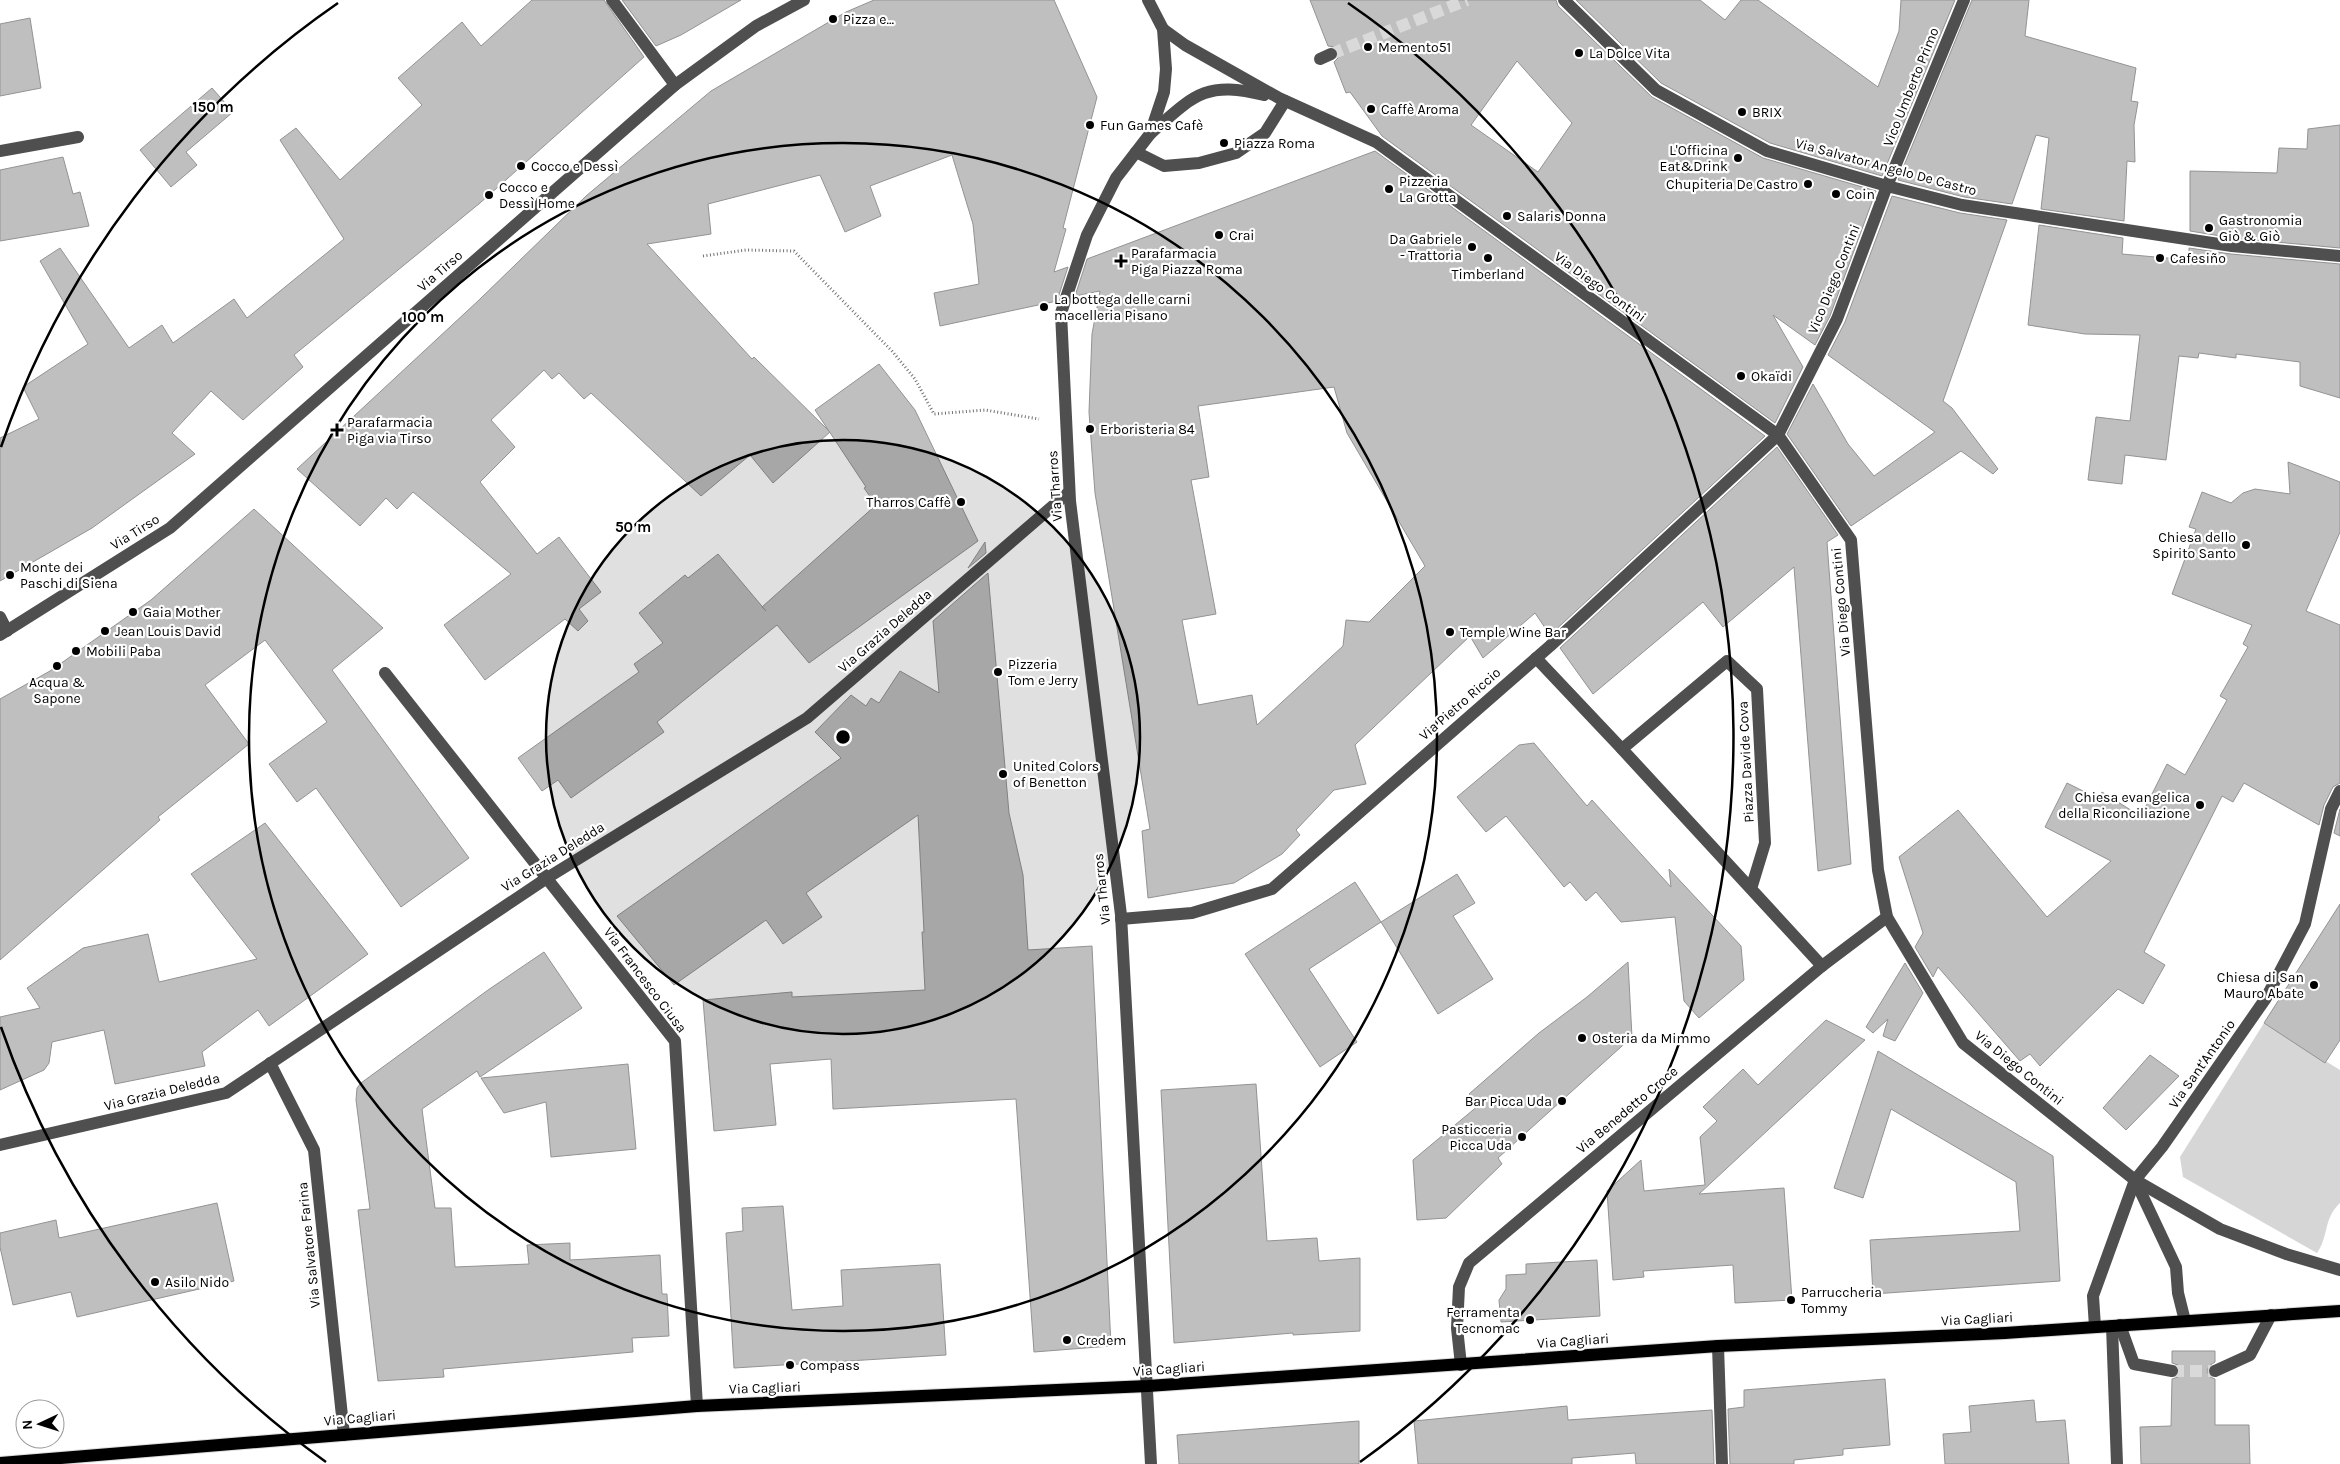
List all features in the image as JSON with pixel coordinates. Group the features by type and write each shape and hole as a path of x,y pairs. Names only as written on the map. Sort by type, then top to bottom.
{"main road":[{"name":"Via Cagliari","path":"0,1463 697,1406 1148,1386 1718,1346 2095,1327 2340,1311"}],"street":[{"path":"612,0 675,84"},
{"name":"Via Tirso","path":"4,633 170,528 675,84 756,26 804,0"},
{"path":"1148,0 1163,28 1166,68 1164,92 1150,134"},
{"name":"Via Salvator Angelo De Castro","path":"1564,0 1656,90 1767,151 1887,186 1962,205 2232,246 2340,256"},
{"name":"Vico Umberto Primo","path":"1887,186 1964,0"},
{"path":"1163,28 1185,45 1282,100"},
{"path":"1238,88 1282,100 1265,133 1236,153 1199,163 1164,166 1136,152 1150,134 1182,106 1201,94 1216,89 1238,88"},
{"name":"Via Diego Contini","path":"1282,100 1376,142 1778,434 1851,540 1878,870 1887,917 1963,1043 2135,1180 2220,1229 2286,1254 2340,1270"},
{"path":"0,150 78,137"},
{"name":"Via Tharros","path":"1136,152 1116,178 1088,235 1061,313 1069,492 1121,919 1151,1464"},
{"name":"Vico Diego Contini","path":"1778,434 1837,320 1887,186"},
{"name":"Via Pietro Riccio","path":"1121,919 1192,913 1272,889 1536,658 1778,434"},
{"name":"Via Grazia Deledda","path":"0,1145 226,1093 547,878 807,718 1069,492"},
{"path":"0,617 4,633"},
{"path":"1536,658 1822,966"},
{"name":"Piazza Davide Cova","path":"1622,750 1727,661 1756,689 1765,843 1751,889"},
{"name":"Via Francesco Ciusa","path":"385,673 675,1041 697,1406"},
{"name":"Via Sant'Antonio","path":"2095,1327 2092,1296 2135,1180 2162,1146 2266,998 2304,924 2331,809 2340,791"},
{"name":"Via Benedetto Croce","path":"1461,1364 1458,1328 1458,1287 1469,1263 1822,966 1887,917"},
{"name":"Via Salvatore Farina","path":"270,1063 314,1150 344,1434"},
{"path":"2135,1180 2176,1267 2178,1293 2185,1321"},
{"path":"2216,1371 2250,1355 2271,1315"},
{"path":"2116,1325 2134,1364 2172,1371"},
{"path":"2116,1325 2117,1464"},
{"path":"1718,1346 1722,1464"}],"path":[{"path":"704,256 746,250 794,251 892,351 915,379 934,414 985,410 1066,424"}],"shaded area":[{"path":"2264,1023 2340,1070 2340,1203 2328,1221 2321,1247 2317,1253 2183,1177 2180,1157"}],"building":[{"path":"532,0 604,0 644,57 480,203 294,355 303,367 243,420 211,391 172,433 195,454 92,528 0,581 0,438 39,419 23,387 88,344 40,261 60,248 129,348 162,325 173,343 234,299 247,318 344,239 280,140 296,128 340,180 422,105 398,78 462,22 481,46"},
{"path":"622,0 741,0 681,35 656,46"},
{"path":"874,0 1054,0 1097,97 1063,228 1066,229 1054,272 1068,267 1057,301 940,326 934,293 979,284 973,224 952,155 870,186 881,216 845,232 820,175 708,204 711,234 647,244 752,359 754,357 830,432 773,483 750,455 701,496 591,393 584,399 559,373 552,379 544,370 491,420 515,447 480,482 537,554 559,537 601,592 579,609 588,621 578,631 565,619 485,680 444,625 511,574 413,492 397,509 386,498 360,526 297,469 479,300 586,196 711,91 846,12"},
{"path":"1310,0 1556,0 1558,6 1652,97 1763,158 1876,191 1830,316 1815,345 1773,315 1803,367 1775,423 1382,136 1350,92 1346,93 1334,62 1338,58 1339,51 1335,47 1328,46","holes":["1517,61 1572,123 1538,172 1471,125"]},
{"path":"1576,0 1700,0 1725,20 1741,0 1758,0 1878,87 1899,31 1901,0 1955,0 1882,176 1770,143 1661,83"},
{"path":"1972,0 2029,0 2025,36 2136,68 2131,101 2138,102 2134,125 2135,162 2127,161 2124,221 2041,209 2049,138 2036,135 2012,204 1964,197 1898,180"},
{"path":"30,18 41,88 0,96 0,24"},
{"path":"212,88 233,112 186,152 197,165 171,187 140,150"},
{"path":"2340,125 2340,248 2233,238 2190,231 2190,171 2277,173 2279,148 2307,149 2308,129"},
{"path":"1375,151 1765,436 1550,635 1535,613 1483,658 1470,636 1355,745 1366,784 1334,790 1296,830 1300,835 1282,854 1234,883 1148,898 1142,831 1150,829 1095,493 1089,412 1092,334 1100,291 1075,296 1087,259","holes":["1334,387 1347,433 1425,566 1369,622 1346,620 1343,646 1257,725 1252,695 1198,705 1182,620 1216,614 1191,480 1209,477 1198,406"]},
{"path":"63,157 73,194 80,192 89,226 0,241 0,170"},
{"path":"1892,196 1960,213 2007,220 1943,401 1952,408 1998,469 1993,474 1961,451 1851,526 1787,434 1813,384 1848,444 1874,476 1935,432 1828,355 1845,322"},
{"path":"2039,225 2123,238 2122,254 2189,260 2189,248 2231,254 2340,264 2340,398 2300,386 2300,362 2236,354 2236,358 2199,353 2198,358 2179,356 2166,460 2125,455 2122,484 2088,480 2096,417 2130,421 2140,335 2085,334 2028,325"},
{"path":"879,364 915,410 978,541 809,663 777,625 657,722 664,732 571,798 558,780 542,791 518,758 639,672 634,664 663,643 639,613 685,575 688,578 718,554 762,607 876,505 815,410"},
{"path":"1777,447 1838,535 1827,542 1851,864 1818,871 1794,567 1723,627 1703,602 1593,694 1560,648"},
{"path":"2288,462 2340,482 2340,532 2306,611 2340,625 2340,783 2333,787 2324,805 2319,825 2244,783 2233,802 2222,796 2144,952 2165,965 2143,1004 2118,989 2040,1066 2030,1054 2020,1061 1938,967 1933,977 1915,947 1923,933 1899,857 1958,810 2047,917 2111,861 2045,827 2067,783 2099,799 2102,792 2137,814 2142,806 2145,808 2167,764 2185,775 2227,700 2220,696 2248,647 2243,644 2252,625 2172,594 2196,529 2189,527 2202,492 2231,503 2243,493 2255,489 2290,494"},
{"path":"254,509 383,628 332,670 469,858 401,907 316,788 297,802 269,764 327,722 265,640 205,685 249,744 158,817 160,820 0,960 0,699 50,671 151,600"},
{"path":"985,542 986,553 968,568"},
{"path":"988,573 1009,813 1023,875 1028,950 1092,946 1111,1346 1034,1352 1016,1099 833,1109 831,1059 770,1064 776,1125 714,1131 703,1000 792,992 792,997 925,990 918,815 806,893 822,917 783,944 766,920 674,985 617,916 841,758 815,732 851,695 866,706 871,698 879,703 900,671 939,693 933,621"},
{"path":"1534,743 1587,806 1592,800 1671,887 1669,869 1741,946 1744,980 1699,1018 1684,1001 1675,917 1621,922 1596,892 1586,901 1570,882 1564,887 1506,816 1486,832 1457,797 1519,745"},
{"path":"2340,809 2340,836 2334,833"},
{"path":"265,823 368,954 269,1026 258,1010 202,1052 205,1066 115,1084 104,1030 52,1042 49,1063 44,1070 0,1090 0,1017 40,1008 27,988 83,948 148,934 159,982 257,959 191,874"},
{"path":"1457,874 1475,903 1453,916 1493,979 1438,1014 1381,922"},
{"path":"1355,882 1381,922 1309,969 1357,1042 1320,1067 1245,954"},
{"name":"Chiesa di San Mauro Abate","path":"2340,904 2340,1040 2325,1063 2264,1023"},
{"path":"544,952 582,1008 480,1077 477,1071 422,1109 435,1208 451,1208 455,1267 529,1264 527,1245 570,1243 570,1260 660,1255 662,1294 667,1294 669,1336 632,1338 633,1352 443,1369 444,1377 378,1381 358,1210 370,1209 356,1100 357,1088 361,1083 488,990"},
{"path":"1628,962 1632,1037 1498,1158 1502,1164 1446,1218 1417,1220 1413,1160 1479,1105 1469,1094 1539,1033 1587,997"},
{"path":"1905,963 1923,993 1895,1041 1883,1036 1888,1019 1873,1033 1866,1027"},
{"path":"1826,1020 1865,1040 1699,1194 1784,1188 1792,1300 1735,1303 1733,1265 1643,1271 1644,1277 1613,1280 1607,1191 1641,1160 1644,1191 1705,1185 1700,1137 1717,1121 1703,1107 1743,1069 1758,1085"},
{"path":"1878,1051 2053,1156 2060,1281 1873,1294 1870,1240 2020,1231 2016,1182 1891,1109 1863,1198 1834,1188"},
{"path":"2150,1055 2179,1076 2126,1130 2103,1108"},
{"path":"628,1064 636,1149 551,1157 546,1102 504,1113 481,1078"},
{"path":"1256,1084 1267,1241 1317,1238 1319,1261 1360,1258 1360,1331 1293,1335 1293,1333 1174,1343 1161,1090"},
{"path":"217,1203 234,1281 77,1317 71,1292 13,1305 0,1247 0,1233 56,1220 59,1238"},
{"path":"783,1206 792,1310 843,1306 841,1270 940,1264 946,1355 734,1368 726,1233 743,1231 742,1208"},
{"path":"1597,1260 1600,1316 1501,1322 1499,1300 1506,1289 1506,1275 1526,1274 1526,1264"},
{"path":"2172,1351 2215,1351 2215,1362 2209,1366 2207,1371 2210,1377 2215,1379 2215,1425 2249,1425 2250,1464 2141,1464 2140,1427 2171,1426 2172,1379 2178,1377 2180,1372 2178,1365 2172,1363"},
{"path":"1885,1379 1890,1445 1843,1449 1843,1455 1794,1460 1794,1464 1730,1464 1728,1409 1744,1407 1744,1390"},
{"path":"2034,1400 2036,1422 2065,1420 2069,1464 1945,1464 1943,1434 1971,1432 1969,1406"},
{"path":"1567,1406 1568,1420 1712,1410 1714,1464 1636,1464 1635,1453 1572,1458 1572,1464 1418,1464 1414,1421"},
{"path":"1359,1421 1359,1464 1179,1464 1177,1435"}],"tunnel":[{"path":"1331,54 1467,0"},
{"path":"2172,1371 2215,1371"}],"place":[{"name":"Pizza e...","path":"833,19"},
{"name":"Memento51","path":"1368,47"},
{"name":"La Dolce Vita","path":"1579,53"},
{"name":"Caffè Aroma","path":"1371,109"},
{"name":"BRIX","path":"1742,112"},
{"name":"Fun Games Cafè","path":"1090,125"},
{"name":"Piazza Roma","path":"1224,143"},
{"name":"L'Officina Eat&Drink","path":"1738,158"},
{"name":"Cocco e Dessì","path":"521,166"},
{"name":"Chupiteria De Castro","path":"1808,184"},
{"name":"Pizzeria La Grotta","path":"1389,189"},
{"name":"Coin","path":"1836,194"},
{"name":"Cocco e Dessì Home","path":"489,195"},
{"name":"Salaris Donna","path":"1507,216"},
{"name":"Gastronomia Giò & Giò","path":"2209,228"},
{"name":"Crai","path":"1219,235"},
{"name":"Da Gabriele - Trattoria","path":"1472,247"},
{"name":"Timberland","path":"1488,258"},
{"name":"Cafesiño","path":"2160,258"},
{"name":"Parafarmacia Piga Piazza Roma","path":"1121,261"},
{"name":"La bottega delle carni macelleria Pisano","path":"1044,307"},
{"name":"Okaïdi","path":"1741,376"},
{"name":"Erboristeria 84","path":"1090,429"},
{"name":"Parafarmacia Piga via Tirso","path":"337,430"},
{"name":"Tharros Caffè","path":"961,502"},
{"name":"Chiesa dello Spirito Santo","path":"2246,545"},
{"name":"Monte dei Paschi di Siena","path":"10,575"},
{"name":"Gaia Mother","path":"133,612"},
{"name":"Jean Louis David","path":"105,631"},
{"name":"Temple Wine Bar","path":"1450,632"},
{"name":"Mobili Paba","path":"76,651"},
{"name":"Acqua & Sapone","path":"57,666"},
{"name":"Pizzeria Tom e Jerry","path":"998,672"},
{"name":"United Colors of Benetton","path":"1003,774"},
{"name":"Chiesa evangelica della Riconciliazione","path":"2200,805"},
{"name":"Chiesa di San Mauro Abate","path":"2314,985"},
{"name":"Osteria da Mimmo","path":"1582,1038"},
{"name":"Bar Picca Uda","path":"1562,1101"},
{"name":"Pasticceria Picca Uda","path":"1522,1137"},
{"name":"Asilo Nido","path":"155,1282"},
{"name":"Parruccheria Tommy","path":"1791,1300"},
{"name":"Ferramenta Tecnomac","path":"1530,1320"},
{"name":"Credem","path":"1067,1340"},
{"name":"Compass","path":"790,1365"}]}
